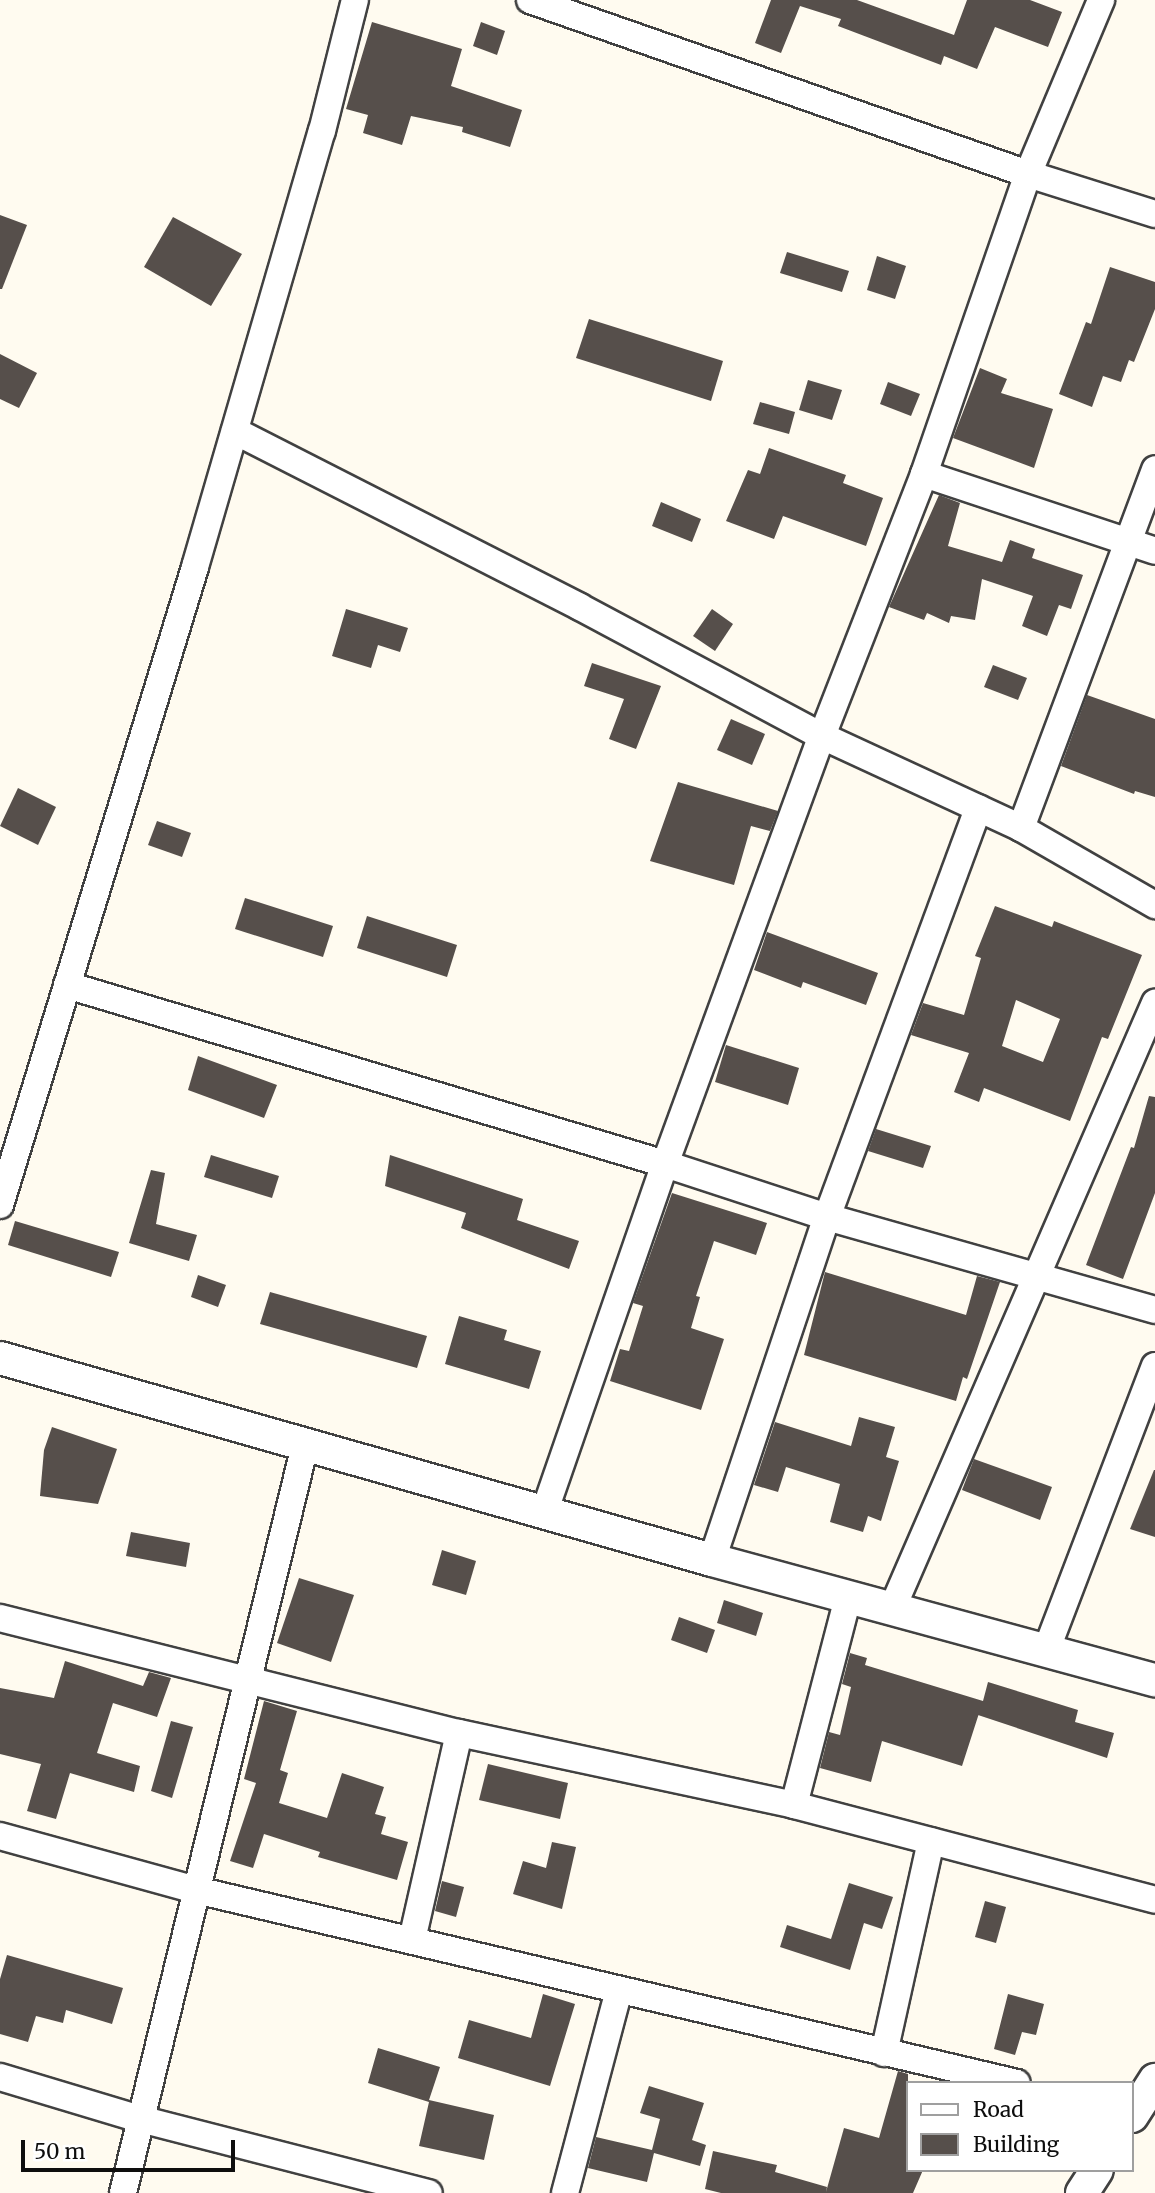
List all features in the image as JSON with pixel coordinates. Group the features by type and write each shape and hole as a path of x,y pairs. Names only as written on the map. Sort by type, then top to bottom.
{"street":[{"path":"0,1205 235,431 322,131 355,0"},
{"path":"530,0 1028,174 1155,214"},
{"path":"544,1513 665,1164 822,736 924,474 1028,174 1101,0"},
{"path":"235,431 580,607 822,736 1021,828 1155,905"},
{"path":"1021,828 1155,469"},
{"path":"924,474 1155,551"},
{"path":"712,1560 827,1217 978,808"},
{"path":"67,985 665,1164 827,1217 1155,1310"},
{"path":"892,1609 1155,1003"},
{"path":"0,1358 712,1560 1155,1680"},
{"path":"1046,1651 1155,1366"},
{"path":"123,2193 305,1445"},
{"path":"794,1805 848,1597"},
{"path":"0,1618 459,1733 794,1805 1155,1900"},
{"path":"412,1940 459,1733"},
{"path":"0,1836 196,1890 1008,2081"},
{"path":"884,2053 931,1841"},
{"path":"565,2193 619,1990"},
{"path":"0,2077 140,2119 416,2191"},
{"path":"1134,2111 1155,2080"},
{"path":"1082,2193 1096,2172"}],"building":[{"path":"771,0 857,0 954,35 967,0 1030,0 1062,12 1048,47 995,27 977,69 944,56 941,65 838,26 841,19 800,6 781,53 755,43"},
{"path":"372,22 462,49 451,86 522,110 510,147 462,132 463,127 411,116 402,145 363,133 368,115 346,109"},
{"path":"481,22 505,31 497,55 473,46"},
{"path":"0,215 27,225 2,289 0,289"},
{"path":"173,217 242,254 211,306 144,267"},
{"path":"787,252 849,271 842,292 780,273"},
{"path":"877,256 906,266 895,299 867,290"},
{"path":"1110,267 1155,282 1155,309 1134,362 1129,360 1121,382 1103,376 1092,407 1059,394 1086,322 1091,324"},
{"path":"589,319 723,361 711,401 576,358"},
{"path":"0,354 37,373 19,408 0,399"},
{"path":"980,368 1007,379 1001,393 1053,409 1034,468 953,438"},
{"path":"808,380 842,390 832,420 799,410"},
{"path":"888,382 920,394 911,416 880,404"},
{"path":"760,402 795,412 789,434 753,424"},
{"path":"769,448 846,475 843,483 883,498 866,546 783,516 774,539 726,521 748,470 760,474"},
{"path":"939,495 960,503 948,546 1002,562 1010,540 1035,549 1032,558 1083,575 1071,609 1059,605 1047,636 1022,626 1033,596 982,579 975,620 951,616 949,623 927,613 924,620 889,607"},
{"path":"661,502 701,519 692,542 652,526"},
{"path":"346,609 408,628 400,652 378,645 371,668 332,656"},
{"path":"712,609 733,624 715,651 693,636"},
{"path":"592,663 661,686 636,749 609,739 624,699 584,686"},
{"path":"993,665 1027,678 1018,700 984,687"},
{"path":"1087,695 1155,719 1155,797 1135,791 1134,794 1061,766"},
{"path":"731,719 765,734 752,765 717,750"},
{"path":"678,782 778,811 770,831 751,826 734,885 650,861"},
{"path":"18,788 56,807 38,845 0,826"},
{"path":"157,821 191,833 182,857 148,845"},
{"path":"245,898 333,926 323,957 235,929"},
{"path":"995,906 1052,927 1054,921 1142,955 1108,1039 1102,1037 1070,1121 984,1088 979,1102 954,1092 969,1053 911,1035 923,1003 964,1015 981,958 975,956","holes":["1016,1000 1060,1019 1043,1062 1002,1046"]},
{"path":"367,916 457,945 447,977 357,948"},
{"path":"767,932 878,973 866,1005 803,982 801,988 754,970"},
{"path":"726,1045 799,1068 788,1105 715,1082"},
{"path":"198,1056 277,1085 264,1118 188,1090"},
{"path":"1149,1096 1155,1097 1155,1193 1123,1279 1086,1265 1131,1147 1134,1148"},
{"path":"876,1129 931,1146 923,1168 868,1151"},
{"path":"211,1155 279,1176 272,1198 204,1177"},
{"path":"390,1155 523,1199 517,1220 579,1241 569,1269 461,1228 466,1213 385,1186"},
{"path":"151,1170 165,1173 156,1224 197,1235 189,1261 129,1243"},
{"path":"672,1193 767,1223 756,1255 714,1241 696,1296 700,1297 691,1328 724,1339 701,1410 610,1381 620,1349 629,1351 643,1306 633,1303"},
{"path":"15,1221 119,1252 111,1277 8,1245"},
{"path":"825,1272 966,1315 977,1276 1000,1282 967,1379 963,1377 956,1401 804,1355"},
{"path":"198,1275 226,1285 218,1307 191,1297"},
{"path":"270,1292 427,1336 417,1368 260,1324"},
{"path":"459,1316 507,1330 504,1340 541,1351 529,1389 445,1364"},
{"path":"859,1417 895,1427 886,1457 899,1461 881,1521 868,1516 863,1532 830,1522 840,1484 786,1467 778,1492 754,1485 775,1422 851,1446"},
{"path":"52,1427 117,1449 98,1504 40,1496 44,1450"},
{"path":"974,1459 1052,1487 1040,1520 962,1490"},
{"path":"1155,1470 1155,1537 1130,1529"},
{"path":"131,1532 190,1543 186,1567 126,1556"},
{"path":"442,1550 476,1561 466,1595 432,1585"},
{"path":"299,1578 354,1595 331,1662 277,1643"},
{"path":"724,1600 763,1613 756,1636 717,1623"},
{"path":"679,1617 715,1630 707,1653 671,1640"},
{"path":"850,1653 867,1658 865,1665 983,1701 988,1682 1078,1710 1075,1722 1114,1733 1107,1758 978,1715 962,1766 882,1741 871,1782 820,1768 829,1732 840,1735 851,1687 842,1684"},
{"path":"65,1661 143,1686 149,1672 171,1678 157,1717 113,1703 97,1753 140,1766 134,1792 70,1773 56,1819 27,1811 41,1764 0,1754 0,1688 54,1698"},
{"path":"264,1701 297,1711 280,1770 288,1773 279,1803 327,1818 342,1773 384,1787 375,1814 386,1817 381,1834 408,1842 397,1880 318,1857 320,1852 264,1834 253,1868 230,1861 256,1783 244,1779"},
{"path":"171,1721 193,1727 172,1798 151,1791"},
{"path":"488,1764 568,1783 560,1819 479,1800"},
{"path":"552,1842 576,1847 562,1909 513,1894 523,1861 546,1868"},
{"path":"442,1881 464,1887 456,1917 435,1911"},
{"path":"849,1883 893,1897 882,1929 864,1923 850,1970 780,1947 787,1925 831,1939"},
{"path":"985,1901 1006,1907 996,1943 975,1937"},
{"path":"7,1955 123,1988 112,2024 66,2010 63,2023 36,2016 28,2042 0,2034 0,1979"},
{"path":"543,1994 575,2004 550,2086 458,2058 469,2020 531,2038"},
{"path":"1008,1994 1044,2004 1036,2035 1022,2032 1015,2055 994,2049"},
{"path":"378,2048 440,2067 429,2100 494,2115 484,2160 419,2146 429,2102 368,2083"},
{"path":"898,2071 908,2074 906,2172 922,2172 913,2193 721,2193 705,2189 713,2151 777,2165 775,2172 827,2187 826,2192 844,2128 879,2138"},
{"path":"649,2086 704,2103 692,2140 706,2145 700,2166 654,2153 647,2182 588,2168 596,2137 652,2150 660,2119 640,2113"}]}
